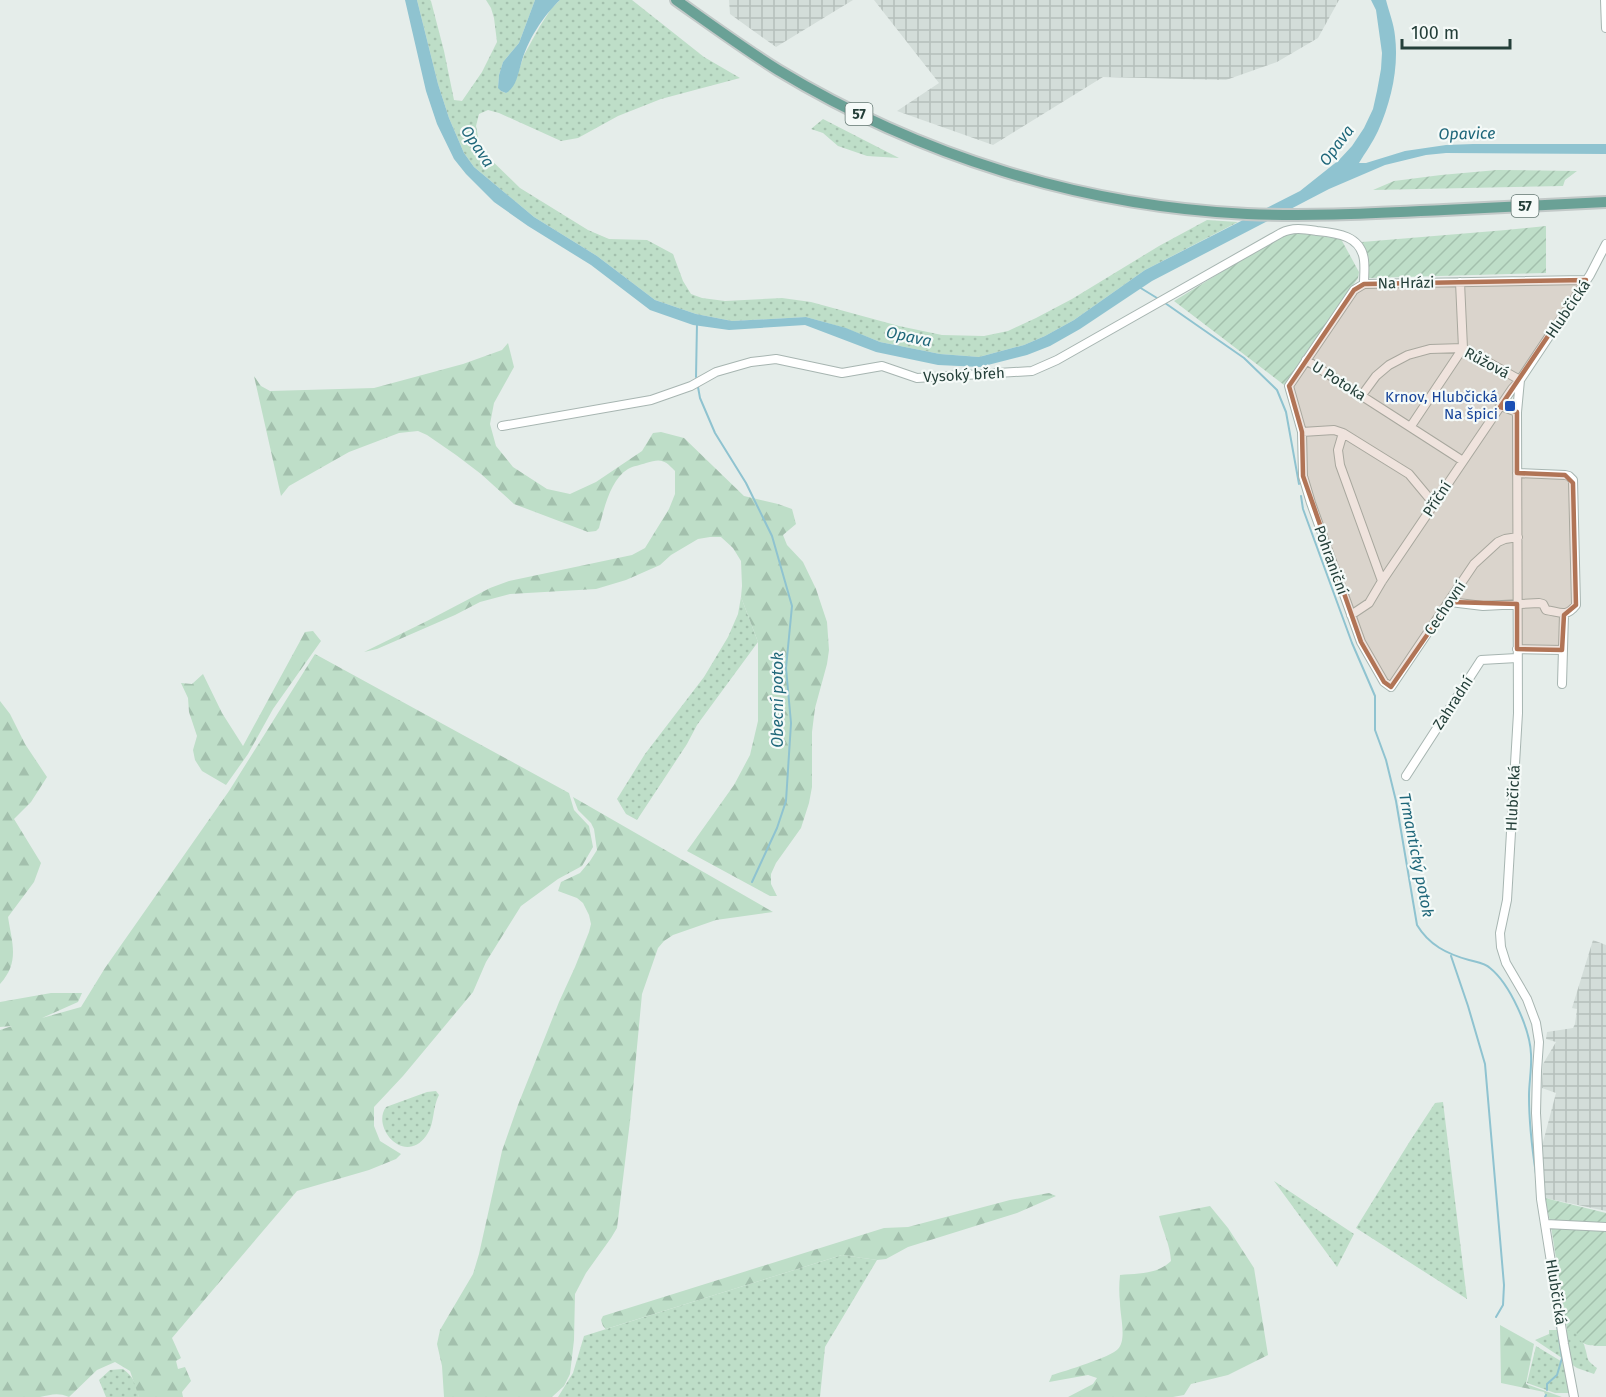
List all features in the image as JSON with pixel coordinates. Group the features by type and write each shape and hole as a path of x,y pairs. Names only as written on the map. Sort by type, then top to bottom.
{"main road":[{"name":"57","path":"676,0 773,67 865,117 903,135 955,155 1043,183 1123,200 1192,210 1267,214 1350,214 1606,202"}],"street":[{"path":"1605,0 1606,28"},
{"name":"Vysoký břeh","path":"501,426 651,400 691,386 716,372 751,362 776,359 842,373 882,366 917,378 1032,371 1057,360 1281,233 1293,229 1339,233 1351,239 1359,246 1365,261 1364,284"},
{"name":"Hlubčická","path":"1574,1397 1541,1199 1536,1113 1539,1042 1536,1023 1527,999 1506,963 1500,933 1507,900 1518,713 1517,412 1520,380 1587,280 1606,244"},
{"name":"Na Hrázi","path":"1302,432 1289,386 1354,290 1364,284 1587,280"},
{"path":"1411,426 1462,348 1460,282"},
{"name":"Růžová","path":"1362,395 1376,376 1389,365 1408,355 1430,348 1462,348 1520,380"},
{"name":"U Potoka","path":"1306,360 1462,460"},
{"name":"Příční","path":"1351,615 1369,603 1462,460 1520,380"},
{"path":"1501,406 1517,412"},
{"path":"1302,432 1334,430 1343,433 1409,474 1434,504"},
{"name":"Pohraniční","path":"1302,432 1303,476 1308,494 1361,642 1384,682"},
{"path":"1343,433 1338,450 1340,465 1382,582"},
{"path":"1450,602 1483,606 1540,603 1545,609 1564,614 1576,605 1573,480 1565,475 1517,473"},
{"name":"Cechovní","path":"1384,682 1391,687 1474,564 1505,539 1518,537"},
{"path":"1562,684 1564,614"},
{"path":"1517,653 1562,650"},
{"name":"Zahradní","path":"1406,776 1481,660 1517,653"},
{"path":"1545,1224 1606,1227"}],"highlighted area":[{"path":"1586,280 1500,407 1517,412 1517,473 1565,475 1573,483 1576,605 1564,615 1562,650 1517,649 1517,604 1450,602 1391,687 1384,682 1361,642 1303,476 1302,432 1289,386 1354,290 1364,284"}],"shaded area":[{"path":"729,0 853,0 776,47 730,14"},
{"path":"874,0 1339,0 1318,38 1277,62 1226,80 1103,77 993,145 897,111 939,83"},
{"path":"1593,940 1606,945 1606,1211 1545,1198 1542,1146 1556,1093 1542,1088 1543,1064 1556,1042 1546,1039 1547,1032 1573,1028 1575,1024 1577,1009 1572,1008"}],"green space":[{"path":"417,0 431,1 454,100 462,101 482,72 497,42 494,18 486,0 535,0 519,43 503,62 498,87 506,93 515,82 524,55 540,26 560,0 632,0 704,57 740,78 661,99 618,116 578,138 561,141 488,110 479,114 476,126 479,142 485,154 520,188 588,230 609,239 647,240 673,254 683,281 691,294 702,298 725,301 782,298 811,302 942,335 984,336 1008,331 1036,318 1207,220 1238,222 1145,270 1074,320 1045,336 1024,345 979,357 940,354 880,342 845,328 806,317 732,321 696,314 655,300 597,256 534,217 474,167 464,153 449,118"},
{"path":"823,119 899,158 867,156 838,146 823,133 811,129"},
{"path":"1497,170 1577,171 1565,180 1563,186 1373,190 1394,181"},
{"path":"1546,226 1546,273 1369,278 1368,256 1362,242 1506,230"},
{"path":"1298,233 1341,239 1359,272 1358,278 1284,385 1174,301 1282,235"},
{"path":"508,343 514,367 494,403 490,424 496,446 513,467 547,489 570,494 596,482 642,451 653,433 661,432 684,438 744,496 792,509 796,524 783,535 787,545 803,562 816,589 827,622 829,650 815,708 812,732 812,787 809,803 801,828 776,863 771,874 771,884 777,896 770,896 687,851 734,785 750,755 758,721 758,642 741,597 741,561 733,548 721,537 698,539 671,555 660,565 626,580 596,589 510,594 480,602 377,649 364,652 490,588 509,581 632,555 645,548 669,509 675,494 675,471 668,464 659,460 651,461 630,468 622,474 612,487 599,528 588,532 514,504 481,474 418,431 399,433 349,452 289,486 281,496 254,376 261,386 270,391 374,388 463,364 502,350"},
{"path":"741,597 758,642 697,725 637,820 626,814 617,799 645,754 704,677 728,637 738,614"},
{"path":"313,631 321,641 273,709 248,754 226,785 202,771 195,760 193,750 197,736 189,712 188,698 181,683 192,684 203,674 222,713 243,746 305,632"},
{"path":"315,654 569,793 574,810 589,826 593,847 582,866 558,879 521,906 486,962 473,992 374,1107 374,1126 380,1141 401,1154 396,1159 369,1170 297,1191 172,1338 181,1358 176,1361 178,1369 185,1367 191,1381 182,1392 183,1397 139,1397 130,1371 115,1362 97,1370 69,1397 57,1394 40,1397 0,1397 0,1030 12,1026 0,1027 0,1002 51,993 82,993 78,1002 42,1018 81,1007 105,968 229,791"},
{"path":"0,701 47,777 31,802 14,819 41,863 34,882 8,917 13,952 10,968 0,984"},
{"path":"573,797 773,912 716,920 673,935 658,948 642,994 617,1228 586,1273 575,1294 574,1340 570,1374 564,1386 552,1397 444,1397 442,1366 437,1344 440,1330 473,1274 502,1151 518,1105 591,924 583,903 577,898 558,891 561,882 580,873 597,850 594,829 578,810"},
{"path":"436,1091 439,1095 431,1127 426,1136 417,1144 408,1147 392,1140 383,1124 386,1107"},
{"path":"1443,1102 1467,1299 1356,1228 1435,1103"},
{"path":"1274,1181 1354,1234 1337,1267"},
{"path":"1049,1193 1056,1196 1017,1213 908,1247 886,1259 877,1260 842,1255 606,1329 601,1320 603,1316 884,1228 908,1227 1010,1200"},
{"path":"1545,1198 1606,1213 1606,1346 1583,1343 1577,1336 1576,1330 1567,1330"},
{"path":"1210,1206 1228,1228 1254,1268 1268,1355 1228,1375 1191,1384 1184,1395 1173,1397 1068,1397 1093,1384 1097,1378 1088,1375 1049,1382 1052,1375 1097,1360 1114,1352 1121,1345 1123,1334 1119,1296 1120,1275 1153,1271 1171,1261 1159,1216"},
{"path":"842,1255 877,1260 825,1347 820,1397 558,1397 573,1373 584,1336"},
{"path":"1500,1325 1534,1344 1526,1384 1562,1397 1546,1397 1544,1392 1501,1383"},
{"path":"1549,1330 1577,1330 1588,1359 1597,1368 1594,1374 1577,1368 1535,1340 1549,1334"},
{"path":"1536,1346 1564,1363 1569,1393 1555,1393 1527,1383"},
{"path":"123,1369 134,1381 139,1397 106,1397 99,1380 110,1370"}],"water":[{"path":"405,0 417,0 449,118 464,153 474,167 534,217 597,256 655,300 696,314 732,321 806,317 846,328 880,342 940,354 979,357 1024,345 1045,336 1074,320 1145,270 1300,191 1339,160 1364,128 1373,109 1377,91 1382,53 1376,10 1371,0 1386,0 1393,22 1396,60 1393,85 1383,120 1359,163 1405,151 1473,144 1606,144 1606,154 1446,153 1426,155 1385,165 1329,189 1152,281 1050,346 1027,355 980,367 938,365 876,352 805,325 729,330 693,325 650,310 591,265 494,202 454,159 437,124 426,91"},
{"path":"535,0 560,0 536,29 527,47 518,76 506,93 498,88 503,62 519,43"}],"waterway":[{"name":"Trmantický potok","path":"1139,287 1157,298"},
{"name":"Trmantický potok","path":"1165,303 1244,358 1277,390 1286,412 1299,484"},
{"path":"696,377 697,323"},
{"name":"Obecní potok","path":"698,387 700,398 715,433 746,483 772,536 792,606 786,668 791,723 786,801 777,828 752,882"},
{"name":"Trmantický potok","path":"1301,496 1303,509 1352,643 1375,696 1375,730 1386,760 1396,801 1417,925 1439,948 1490,968 1505,985 1523,1020 1531,1054 1529,1096 1536,1174"},
{"path":"1451,956 1485,1064 1504,1285 1503,1305 1496,1317"},
{"name":"Trmantický potok","path":"1547,1390 1547,1384 1557,1375 1562,1358 1555,1310"}],"place":[{"name":"Krnov, Hlubčická Na špici","path":"1510,406"}],"water label":[{"name":"Opavice","path":"1467,133"},
{"name":"Opava","path":"1336,145"},
{"name":"Opava","path":"478,146"},
{"name":"Opava","path":"909,336"}]}
